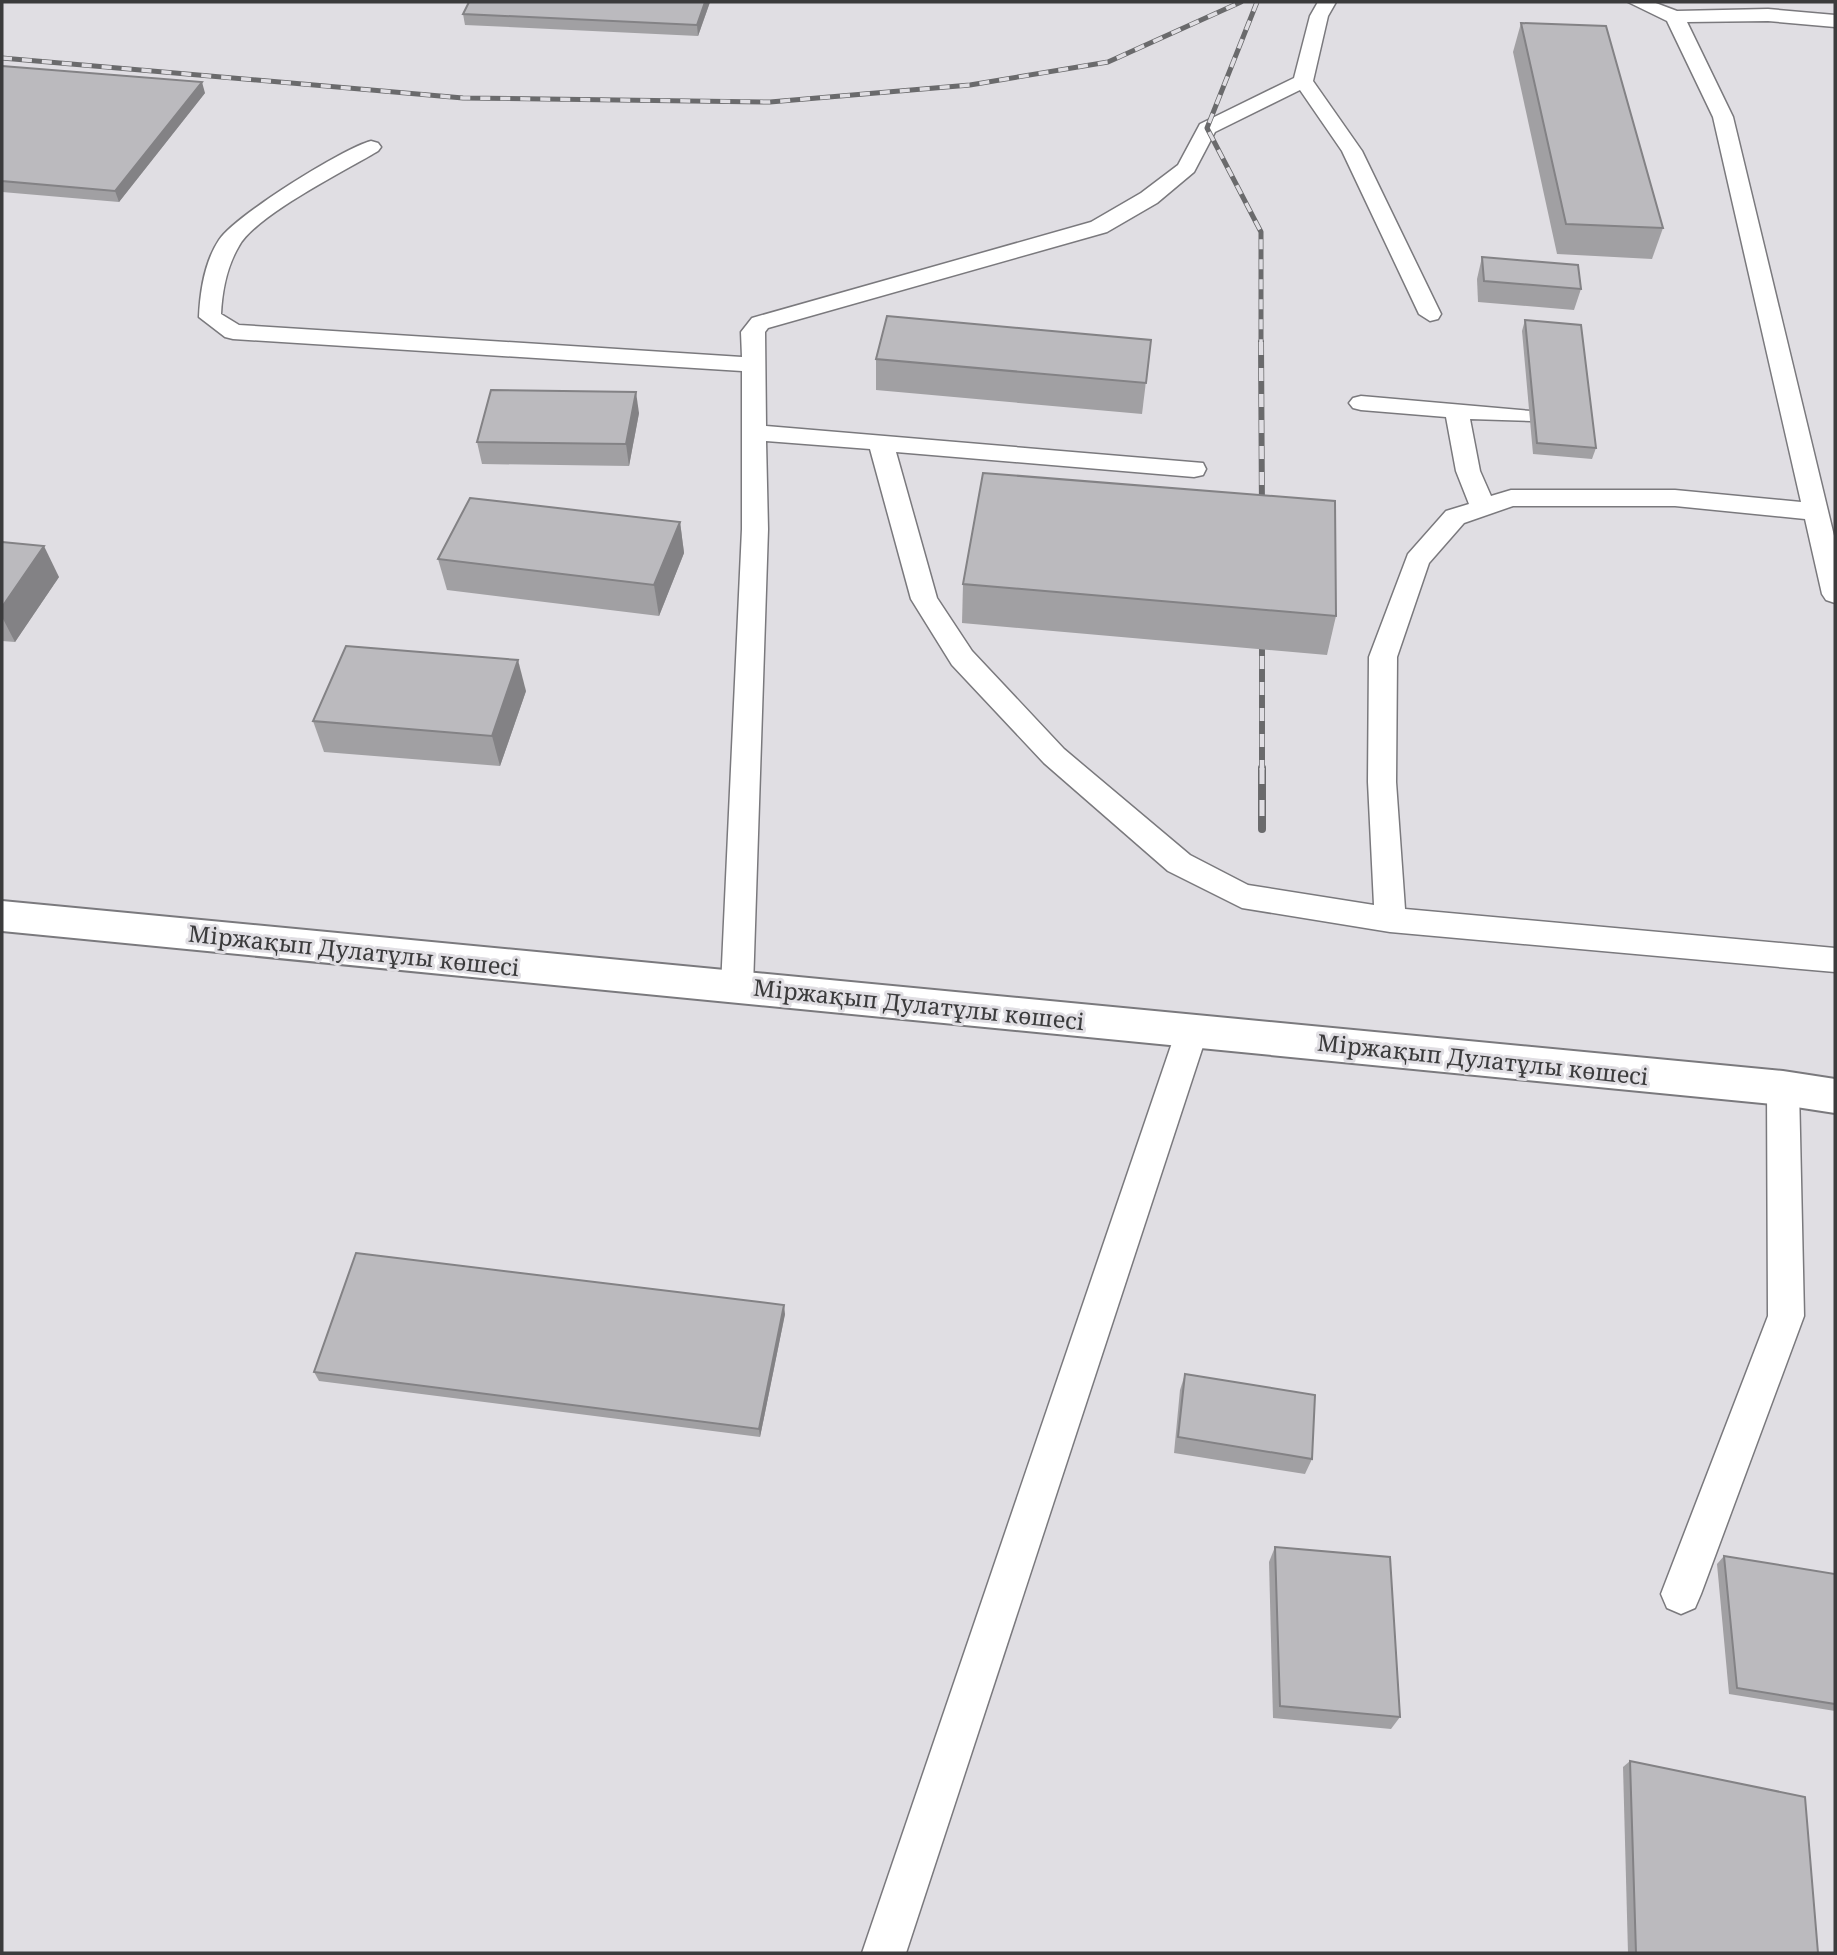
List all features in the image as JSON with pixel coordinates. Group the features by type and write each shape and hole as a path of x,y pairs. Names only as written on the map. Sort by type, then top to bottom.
{"street":[{"name":"Міржақып Дулатұлы көшесі","path":"2,916 1783,1088 1835,1096"}],"lane":[{"path":"1327,2 1319,16 1303,81 1352,151 1430,314"},
{"path":"1637,2 1675,17 1768,15 1835,21"},
{"path":"1768,15 1819,2"},
{"path":"1675,17 1723,117 1835,594"},
{"path":"737,987 755,529 753,332 760,323 783,314 1099,227 1149,198 1187,168 1207,128 1303,81"},
{"path":"371,147 274,204 229,242 211,292 210,317 233,332 753,365"},
{"path":"1361,403 1457,413 1522,416"},
{"path":"1457,413 1468,471 1483,508"},
{"path":"754,432 1194,469"},
{"path":"881,443 924,599 962,658 1055,757 1179,863 1242,896 1390,920 1835,960"},
{"path":"1390,920 1382,782 1383,657 1418,559 1455,517 1511,498 1675,498 1816,512"},
{"path":"884,1953 1192,1031"},
{"path":"1681,1594 1786,1316 1783,1088"}],"building":[{"path":"469,2 705,2 697,25 463,14"},
{"path":"1521,23 1606,26 1663,228 1566,224"},
{"path":"2,66 202,82 115,191 2,181"},
{"path":"1482,257 1578,265 1581,289 1484,281"},
{"path":"887,316 1151,340 1146,383 876,359"},
{"path":"1525,320 1581,325 1596,448 1537,443"},
{"path":"491,390 636,392 626,444 477,442"},
{"path":"983,473 1335,501 1336,616 963,584"},
{"path":"470,498 680,522 654,585 438,559"},
{"path":"2,542 44,546 2,607"},
{"path":"346,646 518,660 492,736 313,721"},
{"path":"356,1253 784,1305 759,1429 314,1372"},
{"path":"1185,1374 1315,1395 1312,1459 1178,1437"},
{"path":"1275,1547 1390,1557 1400,1717 1280,1706"},
{"path":"1724,1556 1835,1574 1835,1704 1737,1688"},
{"path":"1630,1761 1805,1797 1818,1953 1636,1953"}],"railway":[{"path":"2,58 463,98 770,102 970,85 1108,62 1241,2"},
{"path":"1257,2 1207,128 1261,232 1261,342"},
{"path":"1261,342 1262,514"},
{"path":"1262,630 1262,829"}]}
